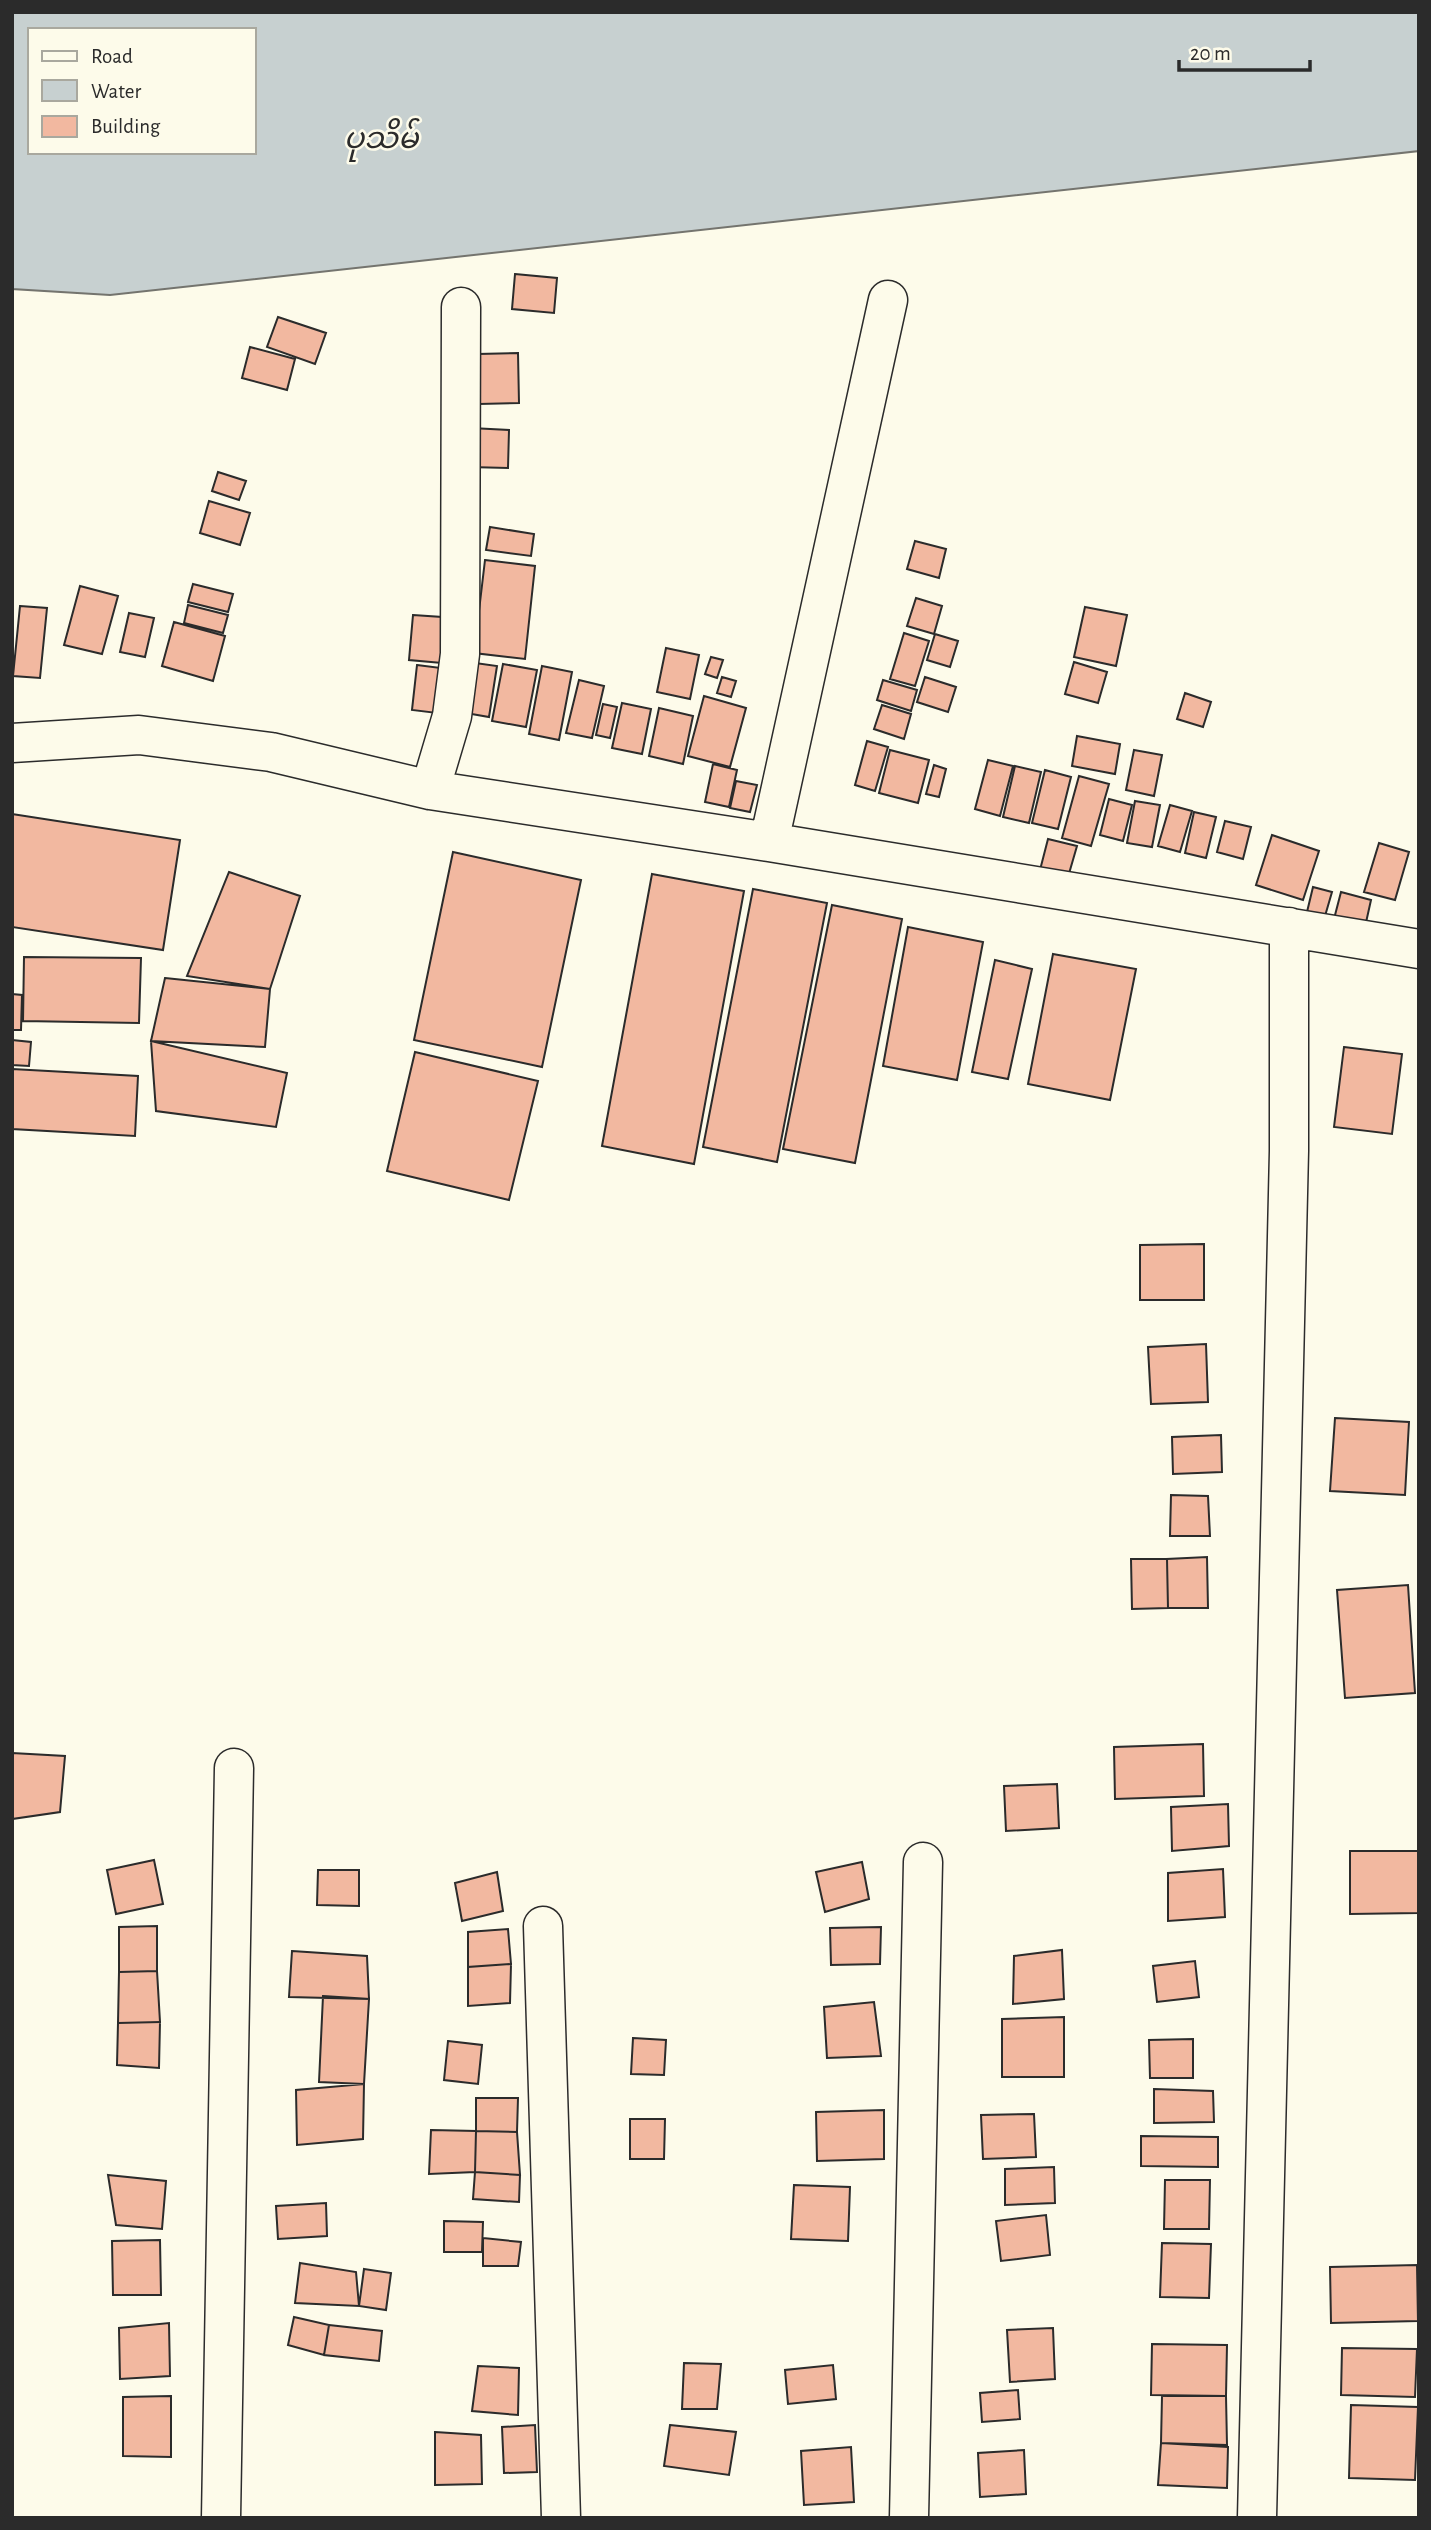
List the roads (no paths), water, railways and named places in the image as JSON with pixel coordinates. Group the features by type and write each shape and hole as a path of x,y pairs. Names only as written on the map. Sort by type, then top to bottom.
{"street":[{"path":"769,842 888,300"},
{"path":"430,789 452,716 460,653 461,307"},
{"path":"12,743 139,735 271,752 430,789 1419,949"},
{"path":"1256,2518 1288,1179 1289,927"},
{"path":"220,2518 234,1769"},
{"path":"909,2518 923,1862"},
{"path":"542,1926 561,2518"}],"water":[{"name":"ပုသိမ်","path":"12,12 1419,12 1419,151 110,295 12,289"}]}
